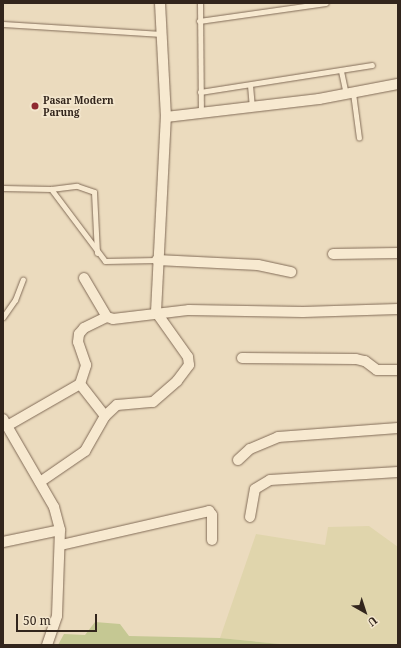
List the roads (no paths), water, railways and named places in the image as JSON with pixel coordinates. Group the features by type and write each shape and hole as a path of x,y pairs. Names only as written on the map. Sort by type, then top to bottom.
{"street":[{"path":"40,482 85,451 105,416 118,405 153,402 177,381 189,365 188,357 156,312 157,260 166,117 160,3"},
{"path":"166,117 201,114 349,94 398,84"},
{"path":"332,254 398,253"},
{"path":"157,260 258,265 291,272"},
{"path":"84,278 107,317"},
{"path":"47,645 57,616 61,545 60,530 54,507 5,422 80,384 86,365 78,342 79,334 84,328 107,317 137,318 156,312 303,312 398,309"},
{"path":"242,358 356,359 365,361 378,370 398,370"},
{"path":"80,384 105,416"},
{"path":"238,460 250,448 278,437 398,428"},
{"path":"250,517 254,488 270,480 398,472"},
{"path":"61,545 209,511 212,515 212,540"},
{"path":"3,542 60,530"}],"lane":[{"path":"200,3 201,114"},
{"path":"199,21 326,3"},
{"path":"3,24 162,34"},
{"path":"200,92 372,66"},
{"path":"341,71 349,94 359,138"},
{"path":"250,85 252,107"},
{"path":"3,188 50,189 78,186 94,192 97,254"},
{"path":"50,189 97,254 113,263 157,260"},
{"path":"3,317 15,300 23,279"}],"place":[{"name":"Pasar Modern Parung","path":"35,106"}]}
